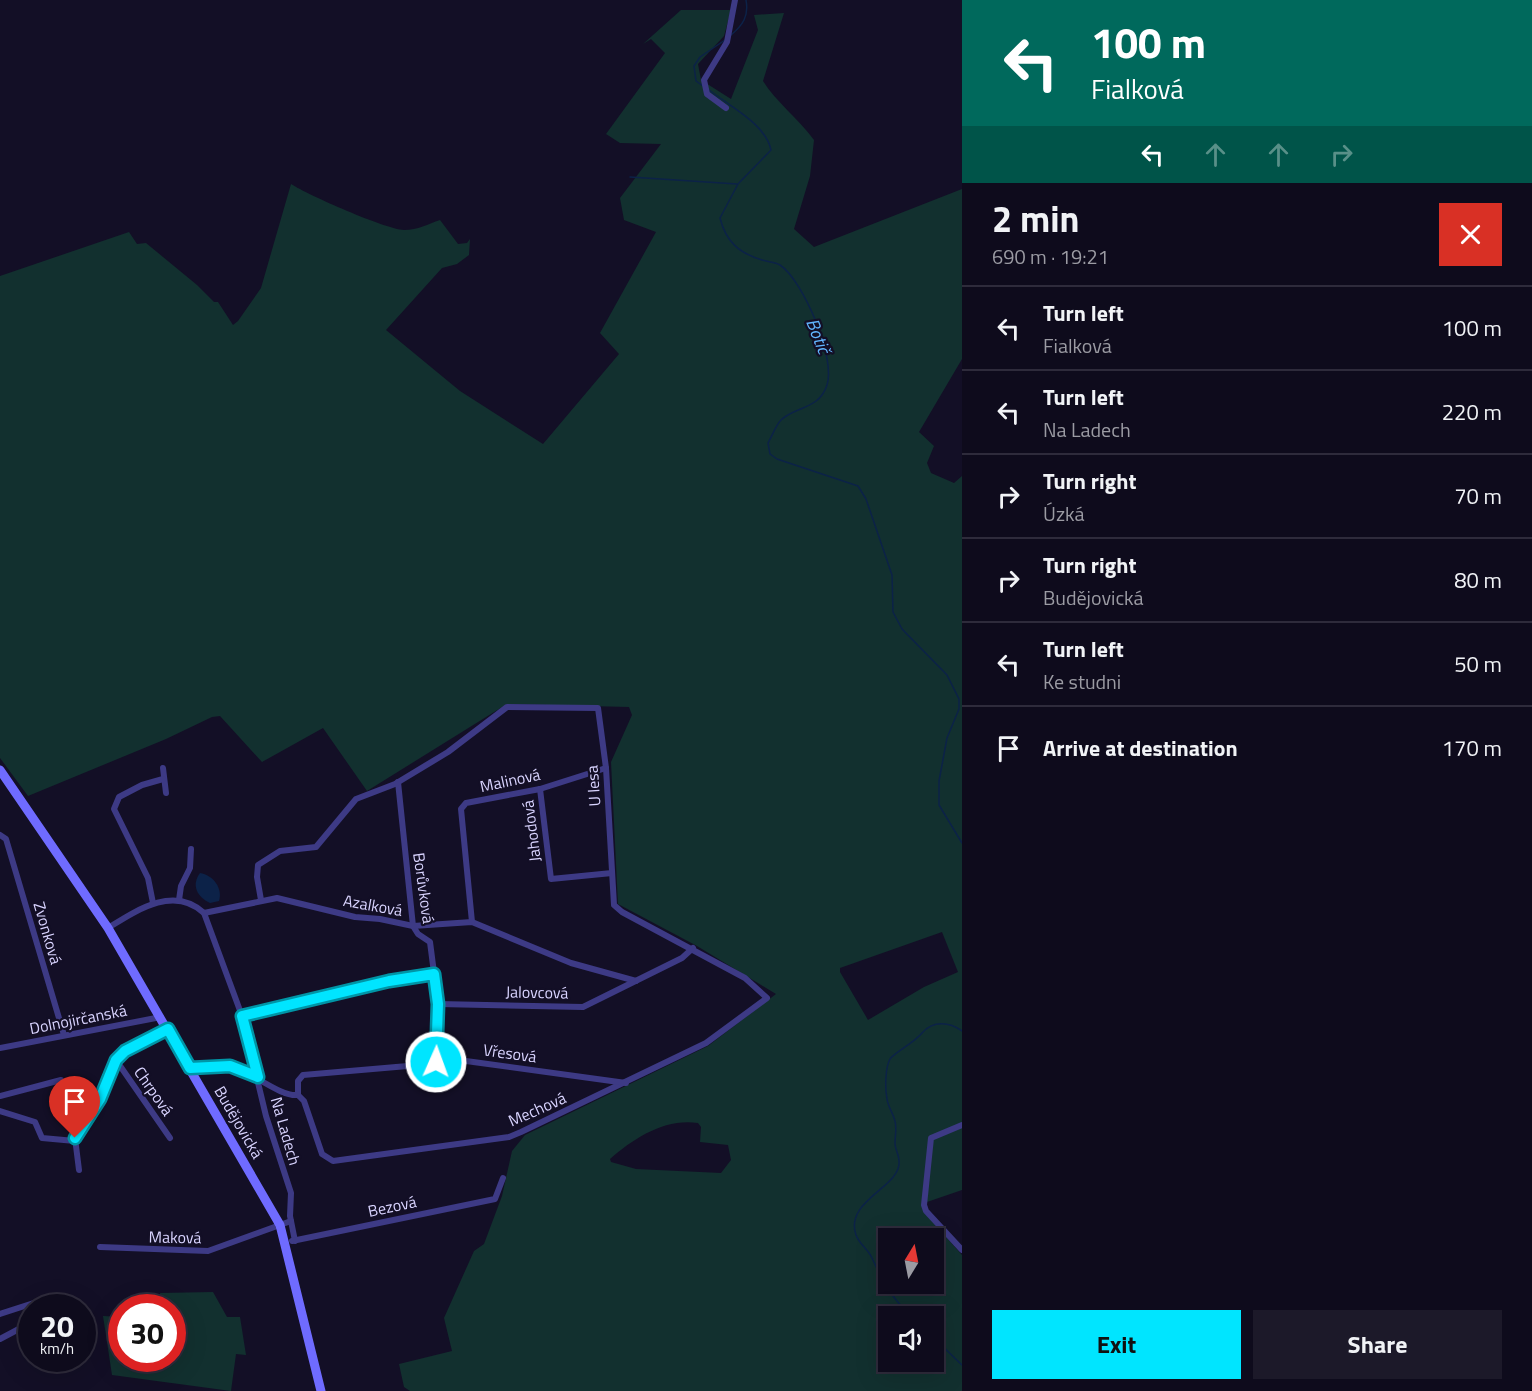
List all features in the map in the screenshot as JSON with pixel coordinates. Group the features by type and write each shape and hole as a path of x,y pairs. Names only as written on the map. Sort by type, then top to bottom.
{"main road":[{"name":"Budějovická","path":"0,770 108,928 290,1242 321,1391"}],"street":[{"path":"726,108 707,94 704,80 727,42 735,0"},
{"name":"U lesa","path":"398,783 448,752 507,707 598,708 606,768 614,905 622,912 693,948 744,978 767,998"},
{"path":"163,768 166,793"},
{"name":"Malinová","path":"472,922 461,809 466,803 540,789 606,768"},
{"path":"153,903 148,878 114,809 119,797 142,785 163,779"},
{"path":"261,900 257,877 258,865 280,851 316,847 356,799 398,783"},
{"name":"Borůvková","path":"398,783 413,926 418,934 430,942 438,1004 436,1062"},
{"name":"Jahodová","path":"540,789 551,879 612,873"},
{"name":"Zvonková","path":"0,835 6,839 64,1035"},
{"path":"179,900 180,886 190,868 191,849"},
{"name":"Azalková","path":"204,912 277,898 355,917 380,919 413,926 472,922 571,963 636,981"},
{"path":"108,928 153,903 179,900 194,903 204,912"},
{"name":"Na Ladech","path":"204,912 242,1016 267,1116 291,1193 290,1242"},
{"name":"Jalovcová","path":"438,1004 583,1007 682,958 693,948"},
{"path":"242,1016 389,981 434,974"},
{"name":"Mechová","path":"298,1095 304,1101 322,1154 333,1161 509,1137 627,1083 706,1043 767,998"},
{"name":"Dolnojirčanská","path":"0,1048 160,1017"},
{"path":"79,1170 75,1141 100,1099 116,1060 125,1051 168,1029"},
{"name":"Chrpová","path":"116,1060 170,1138"},
{"name":"Vřesová","path":"298,1095 298,1081 303,1075 436,1062 466,1061 627,1083"},
{"path":"190,1068 230,1066 258,1077 286,1093 298,1095"},
{"path":"0,1096 61,1080"},
{"path":"0,1111 35,1122 42,1138 75,1141"},
{"path":"962,1125 931,1138 924,1205 933,1219 962,1250"},
{"name":"Bezová","path":"290,1242 495,1199 503,1179"},
{"path":"280,1225 291,1221"},
{"name":"Maková","path":"100,1246 208,1251 280,1225"},
{"path":"0,1314 18,1307"},
{"path":"0,1339 18,1329"}],"green space":[{"path":"681,10 731,10 724,36 698,64 701,80 731,99 758,30 754,15 784,13 763,81 814,140 810,176 794,229 814,247 962,189 962,359 919,432 934,446 927,463 931,473 954,483 962,476 962,1190 927,1202 923,1211 938,1228 878,1228 878,1294 944,1294 944,1235 962,1255 962,1391 410,1391 404,1387 399,1364 452,1351 444,1318 474,1251 484,1244 502,1196 512,1151 525,1135 708,1046 776,994 697,946 618,904 611,762 632,715 629,707 507,704 367,791 323,728 262,762 220,716 212,717 166,739 28,796 0,758 0,276 129,232 137,244 146,243 214,302 218,302 233,325 261,288 291,184 347,211 394,228 414,229 440,220 458,244 467,243 470,239 469,255 457,264 442,268 386,330 460,391 543,444 619,354 600,333 656,232 624,220 620,198 661,144 620,143 606,134 665,53 651,39 643,44","holes":["942,932 958,972 924,987 868,1020 840,972 840,968","698,1123 701,1127 700,1142 728,1145 731,1160 721,1173 636,1169 611,1162 610,1159 629,1144 651,1131 674,1124"]},
{"path":"213,1292 227,1317 240,1317 246,1355 236,1354 231,1391 112,1375 112,1372 186,1372 186,1294 160,1293"},
{"path":"103,1316 108,1316 108,1349"}],"water":[{"path":"200,873 209,876 216,883 220,891 219,901 210,903 199,894 196,882"}],"waterway":[{"name":"Botič","path":"731,35 744,20 747,11 746,0"},
{"name":"Botič","path":"703,86 696,81 694,66 700,57 725,40"},
{"name":"Botič","path":"709,90 746,116 762,132 771,150 738,184 720,218 726,234 740,250 764,261 778,264 789,273 816,320 827,357 829,373 823,393 813,403 781,420 768,443 770,454 777,459 858,486 866,499 892,575 893,612 902,629 947,675 959,699 959,709 947,738 939,781 939,805 962,843"},
{"path":"630,177 737,184"},
{"path":"902,1306 884,1283 870,1255 857,1238 855,1223 858,1212 865,1203 892,1179 898,1170 899,1161 895,1145 896,1124 886,1090 888,1063 896,1053 931,1026 947,1024 962,1031"},
{"path":"944,1348 962,1365"}],"route":[{"path":"75,1138 100,1099 116,1060 125,1051 168,1029 190,1068 230,1066 258,1077 242,1016 389,981 434,974 438,1004 436,1062"}]}
